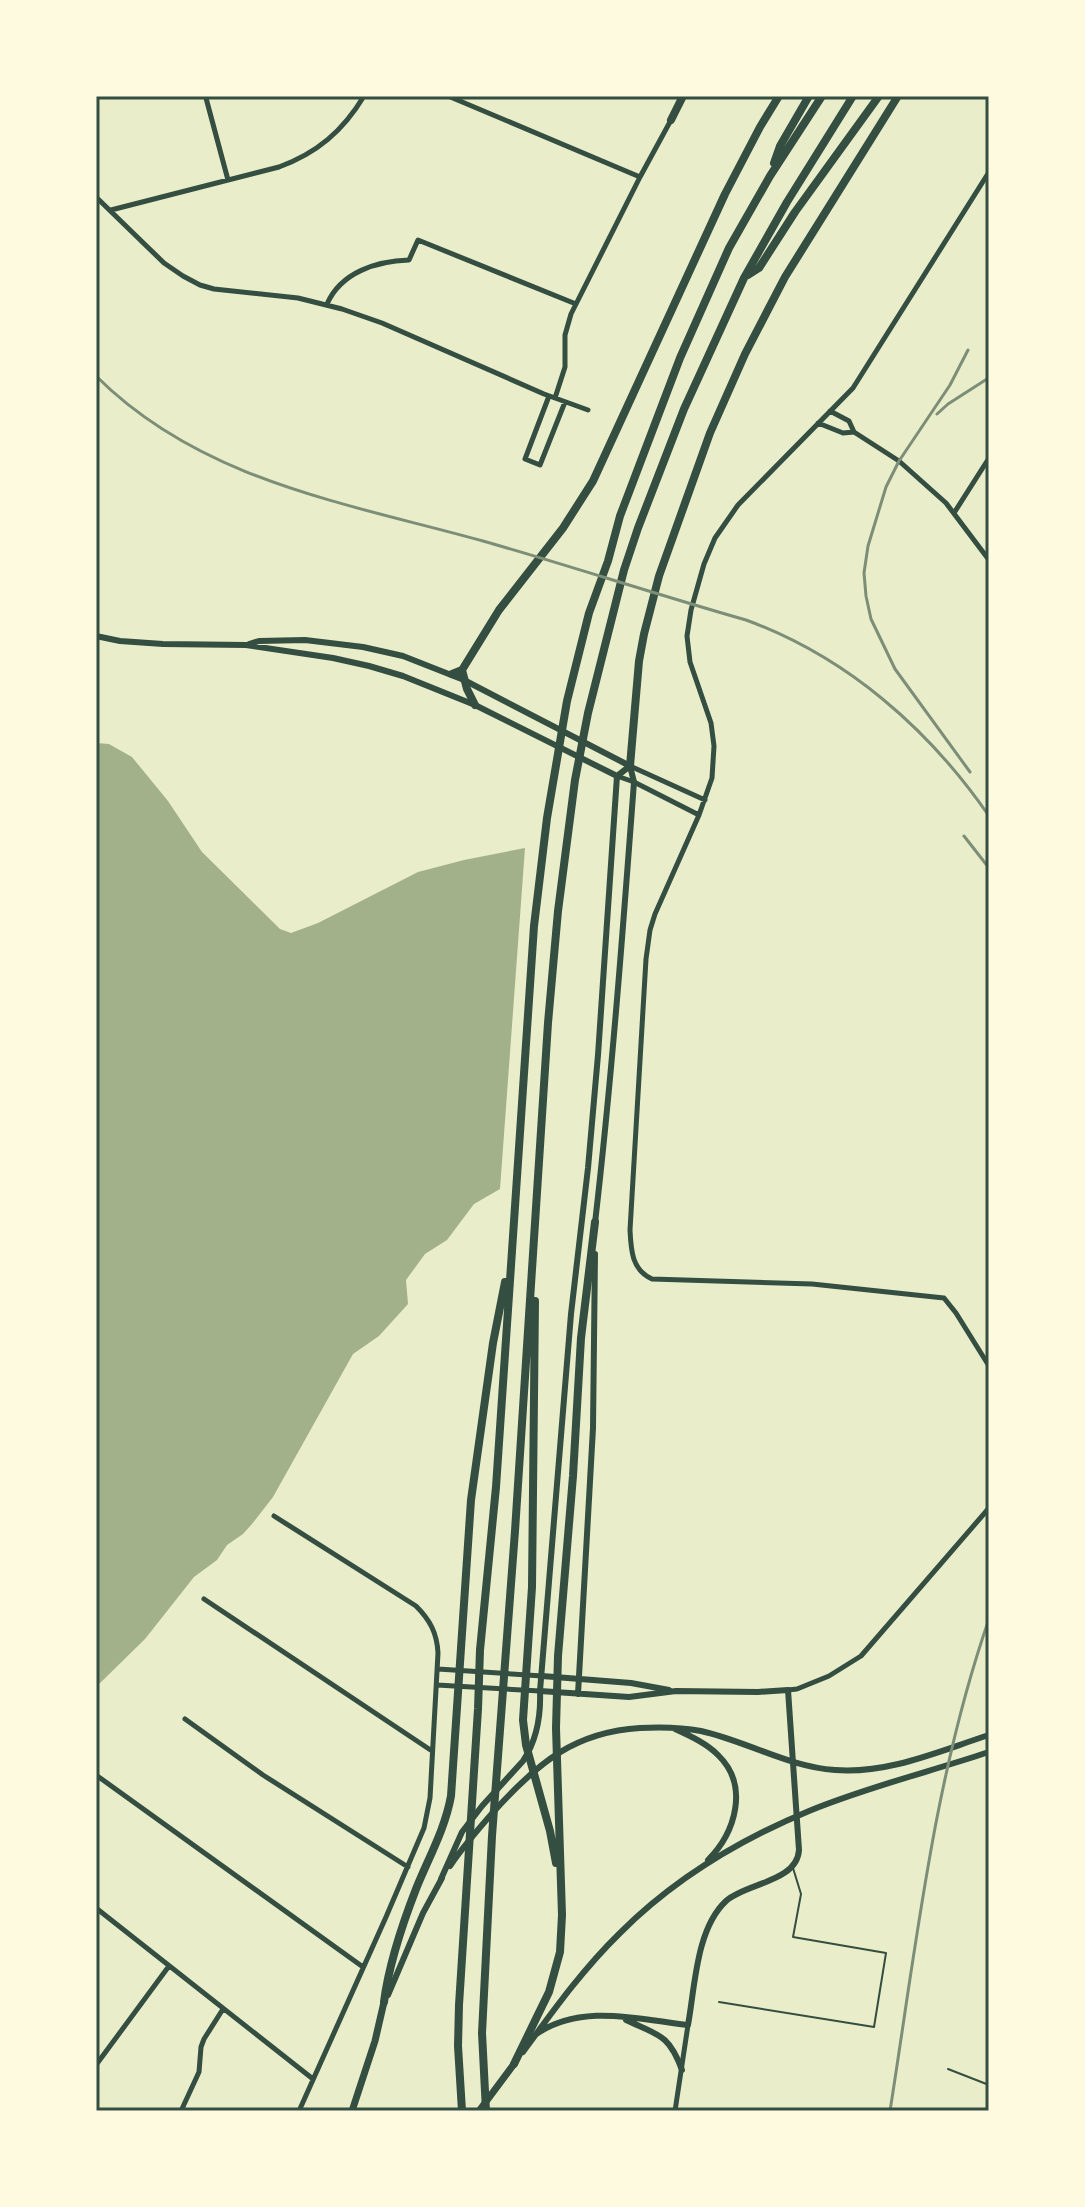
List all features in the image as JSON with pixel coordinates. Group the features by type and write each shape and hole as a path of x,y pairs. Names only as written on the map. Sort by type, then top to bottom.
{"highway":[{"path":"671,120 683,96"},
{"path":"463,675 499,610 563,528 593,481 725,194 779,96"},
{"path":"770,176 780,146 809,96"},
{"path":"462,2111 459,2005 480,1650 496,1487 534,926 564,713 592,603 620,516 680,358 729,248 770,176 822,96"},
{"path":"486,2111 483,2018 492,1836 558,911 576,774 609,624 638,528 684,409 744,278 853,96"},
{"path":"744,278 759,268 795,212 879,96"},
{"path":"630,766 644,634 659,576 710,433 745,354 785,277 898,96"},
{"path":"452,674 463,675"},
{"path":"463,675 475,705"},
{"path":"514,2064 549,1992 560,1952 558,1656 581,1338 595,1222"},
{"path":"534,1245 532,1587 524,1734 550,1831 562,1915"},
{"path":"384,2002 388,1970 449,1806 471,1500 493,1343 511,1250"}],"main road":[{"path":"96,636 163,644 246,645 369,666 475,705 617,776"},
{"path":"246,645 287,640 343,644 403,656 452,674"},
{"path":"463,675 630,766 634,782 617,1010 595,1222 593,1428 578,1694"},
{"path":"352,2111 384,2002 462,1832 529,1753 539,1725 571,1314 598,1055 617,776 630,766"},
{"path":"542,1676 631,1683 676,1691"},
{"path":"535,2035 556,2023 576,2017 619,2016 688,2025 703,1939 713,1917 729,1899 787,1872 793,1867 799,1850 788,1690 676,1691 629,1697 540,1691"},
{"path":"441,1879 468,1841 539,1766 570,1745 615,1730 670,1726 702,1731 811,1767 834,1770 874,1769 905,1763 989,1735"},
{"path":"670,1726 720,1756 735,1787 736,1808 727,1835 715,1854 700,1869"},
{"path":"479,2111 585,1972 622,1931 653,1903 700,1869 739,1844 811,1810 988,1752"},
{"path":"619,2016 661,2035 674,2048 682,2070"}],"street":[{"path":"110,210 279,167 311,153 335,134 364,96"},
{"path":"448,96 640,177"},
{"path":"206,98 228,180"},
{"path":"565,402 540,465 525,459 565,367 566,328 671,120"},
{"path":"989,172 853,388 738,505 715,538 704,564 689,616 687,636 690,662 713,735 714,767 705,800 658,906 649,938 630,1221 632,1251 639,1270 657,1280 812,1284 944,1298 989,1366"},
{"path":"96,197 164,263 200,285 327,304 382,323 588,410"},
{"path":"327,304 342,284 364,269 383,262 409,260 418,240 577,304"},
{"path":"830,411 849,421 854,432 906,467 946,503 989,560"},
{"path":"818,423 843,433 854,432"},
{"path":"954,513 989,458"},
{"path":"630,766 705,800"},
{"path":"617,776 699,815"},
{"path":"788,1690 817,1682 858,1658 989,1508"},
{"path":"274,1516 420,1610 434,1630 438,1669 428,1813 408,1867 299,2111"},
{"path":"204,1599 432,1751"},
{"path":"438,1669 542,1676"},
{"path":"437,1685 540,1691"},
{"path":"185,1719 263,1775 408,1867"},
{"path":"96,1775 363,1967"},
{"path":"96,1908 313,2079"},
{"path":"96,2065 169,1966"},
{"path":"181,2111 199,2072 204,2039 223,2009"},
{"path":"675,2111 688,2025"}],"lane":[{"path":"719,2002 874,2027 886,1953 793,1937 801,1894 793,1867"},
{"path":"948,2069 989,2085"}],"shaded area":[{"path":"96,743 109,744 132,757 168,801 202,852 280,929 291,933 318,923 418,872 525,848 500,1189 474,1204 447,1240 425,1254 406,1280 408,1304 379,1336 353,1354 273,1497 252,1524 227,1545 217,1560 194,1577 145,1639 96,1687"}],"railway":[{"path":"968,350 950,385 899,461 886,487 868,546 864,573 871,619 895,669 970,772"},
{"path":"96,376 137,412 182,441 278,484 549,560 746,620 783,635 851,675 883,699 940,754 989,816"},
{"path":"937,414 987,379"},
{"path":"964,836 989,868"},
{"path":"890,2111 940,1801 970,1679 989,1619"}]}
